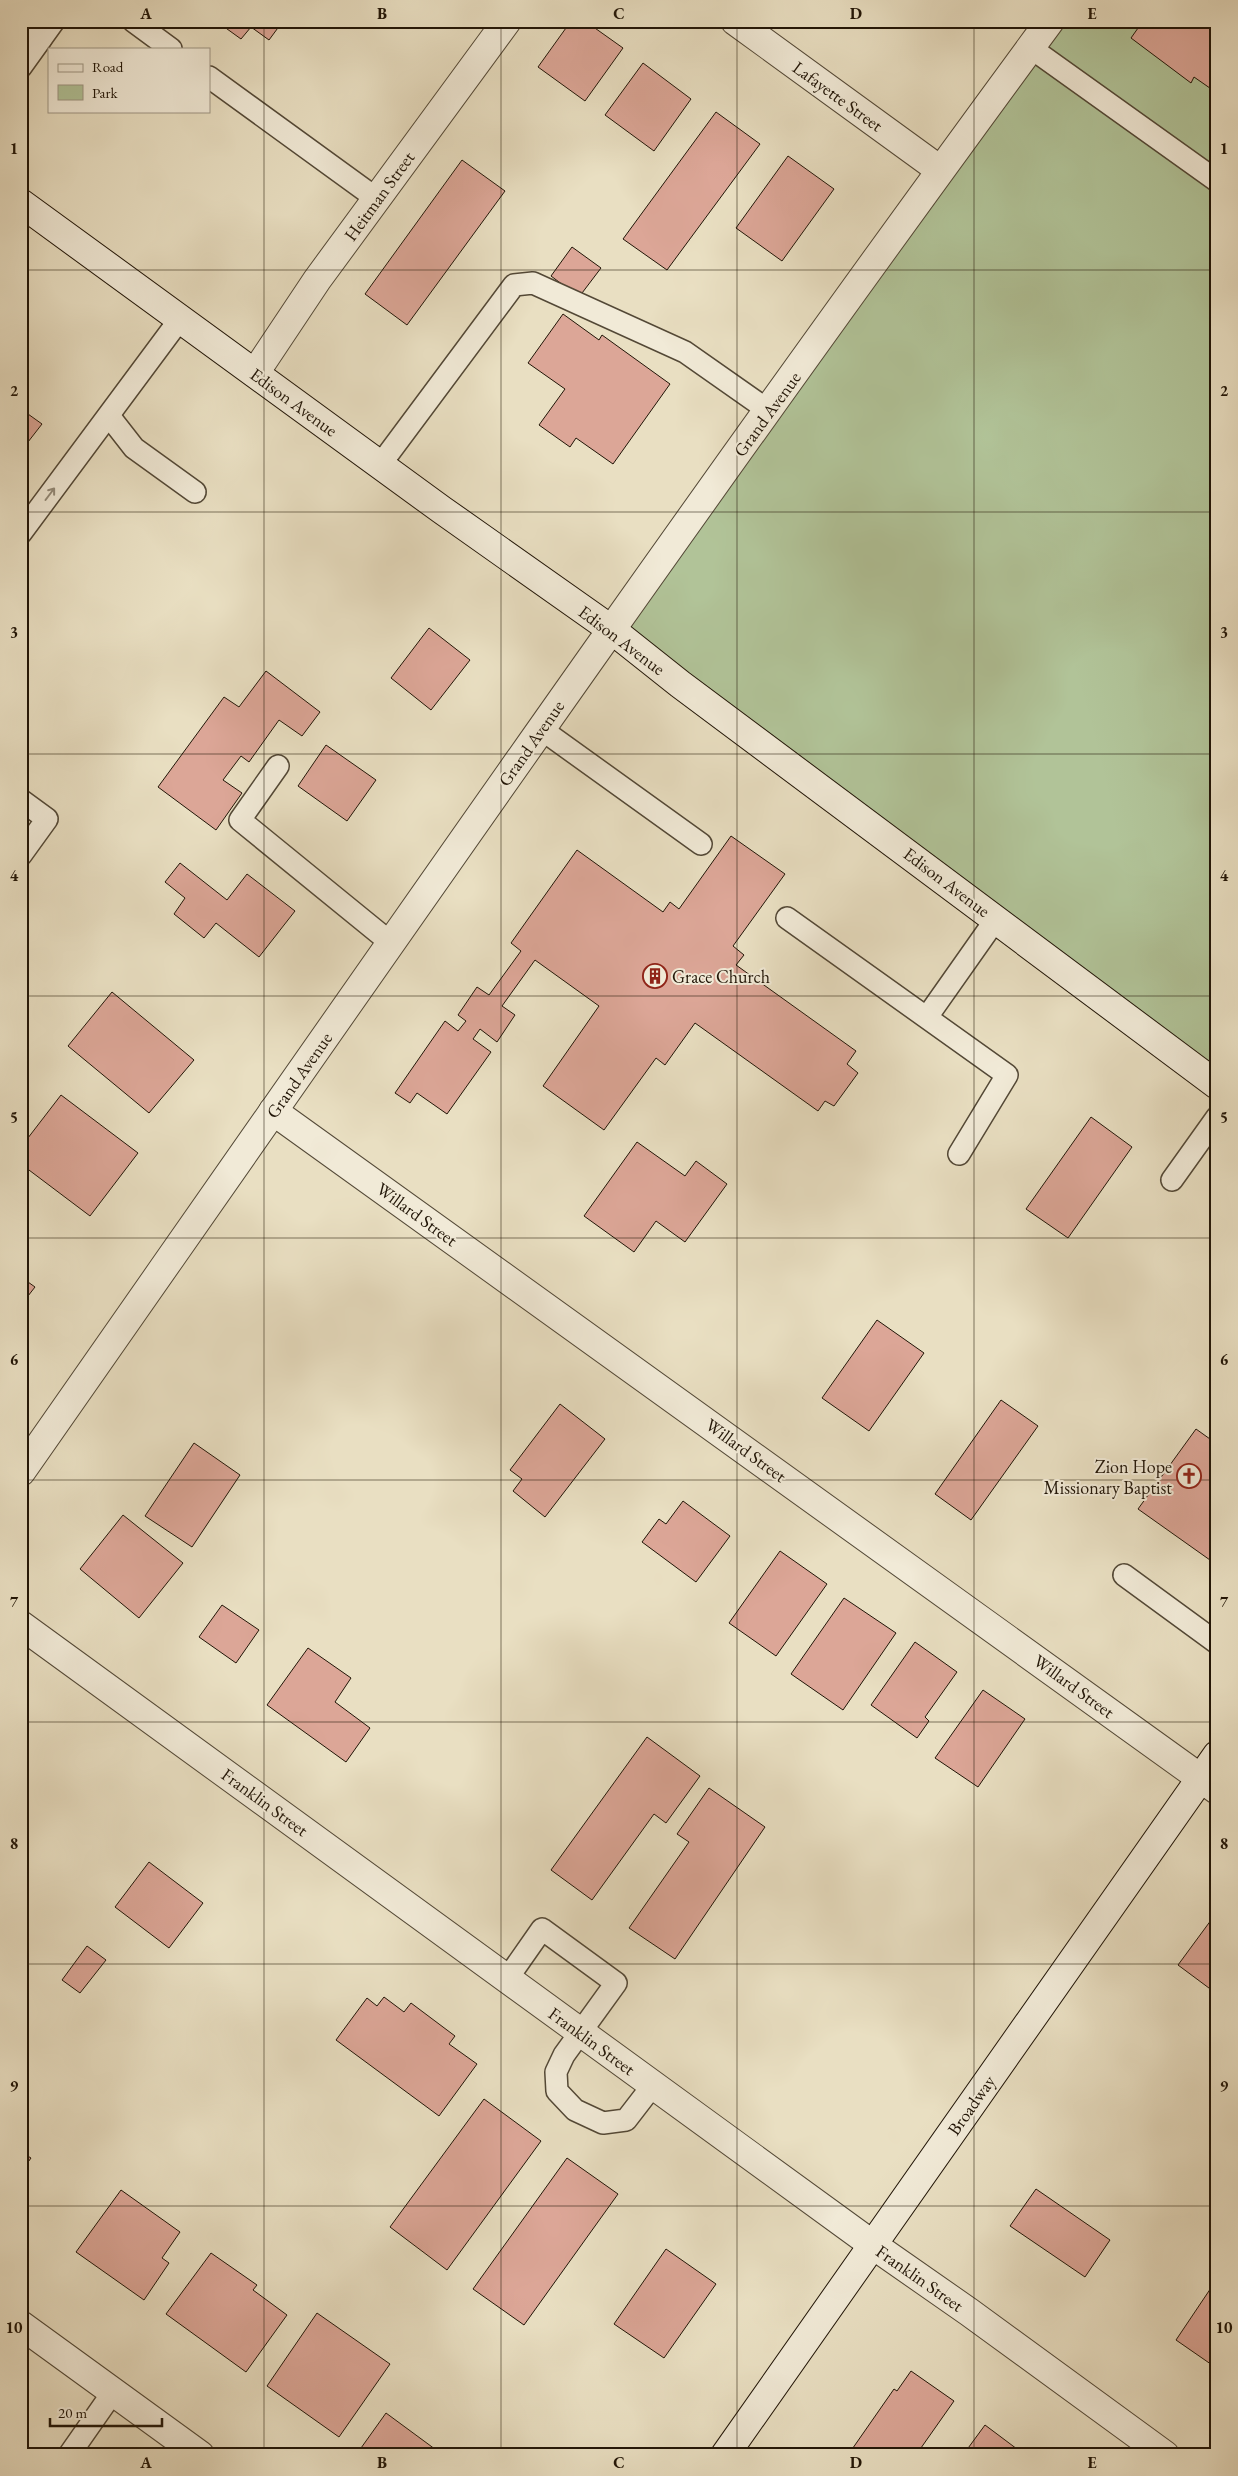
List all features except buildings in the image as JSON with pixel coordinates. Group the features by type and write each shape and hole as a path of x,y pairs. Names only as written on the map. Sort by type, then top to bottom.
{"street":[{"name":"Heitman Street","path":"255,373 317,280 507,21"},
{"name":"Lafayette Street","path":"735,21 940,170"},
{"name":"Grand Avenue","path":"21,1472 541,729 940,170 1050,21"},
{"name":"Edison Avenue","path":"21,203 380,465 612,630 680,684 1217,1085"},
{"name":"Willard Street","path":"273,1111 1208,1784"},
{"name":"Franklin Street","path":"21,1625 873,2246 969,2312 1165,2455"},
{"name":"Broadway","path":"724,2455 781,2372 1208,1784 1217,1755"},
{"path":"21,2325 200,2455"}],"lane":[{"path":"21,67 54,21"},
{"path":"133,21 169,48"},
{"path":"21,26 41,39"},
{"path":"1030,48 1217,181"},
{"path":"210,78 377,199"},
{"path":"380,465 514,285 533,282 685,352 769,411"},
{"path":"21,533 110,416 180,319"},
{"path":"110,416 134,448 195,492"},
{"path":"541,729 701,844"},
{"path":"278,766 240,820 391,943"},
{"path":"21,800 47,820 21,855"},
{"path":"787,918 1007,1075 959,1154"},
{"path":"927,1017 996,919"},
{"path":"1172,1180 1217,1117"},
{"path":"1124,1575 1217,1644"},
{"path":"507,1979 542,1929 616,1983 564,2055 556,2072 557,2091 575,2110 602,2123 626,2120 653,2085"},
{"path":"69,2455 113,2392"}],"green space":[{"path":"1063,21 1217,21 1217,1075 626,627"}],"place":[{"name":"Grace Church","path":"655,976"},
{"name":"Zion Hope Missionary Baptist","path":"1189,1476"}]}
